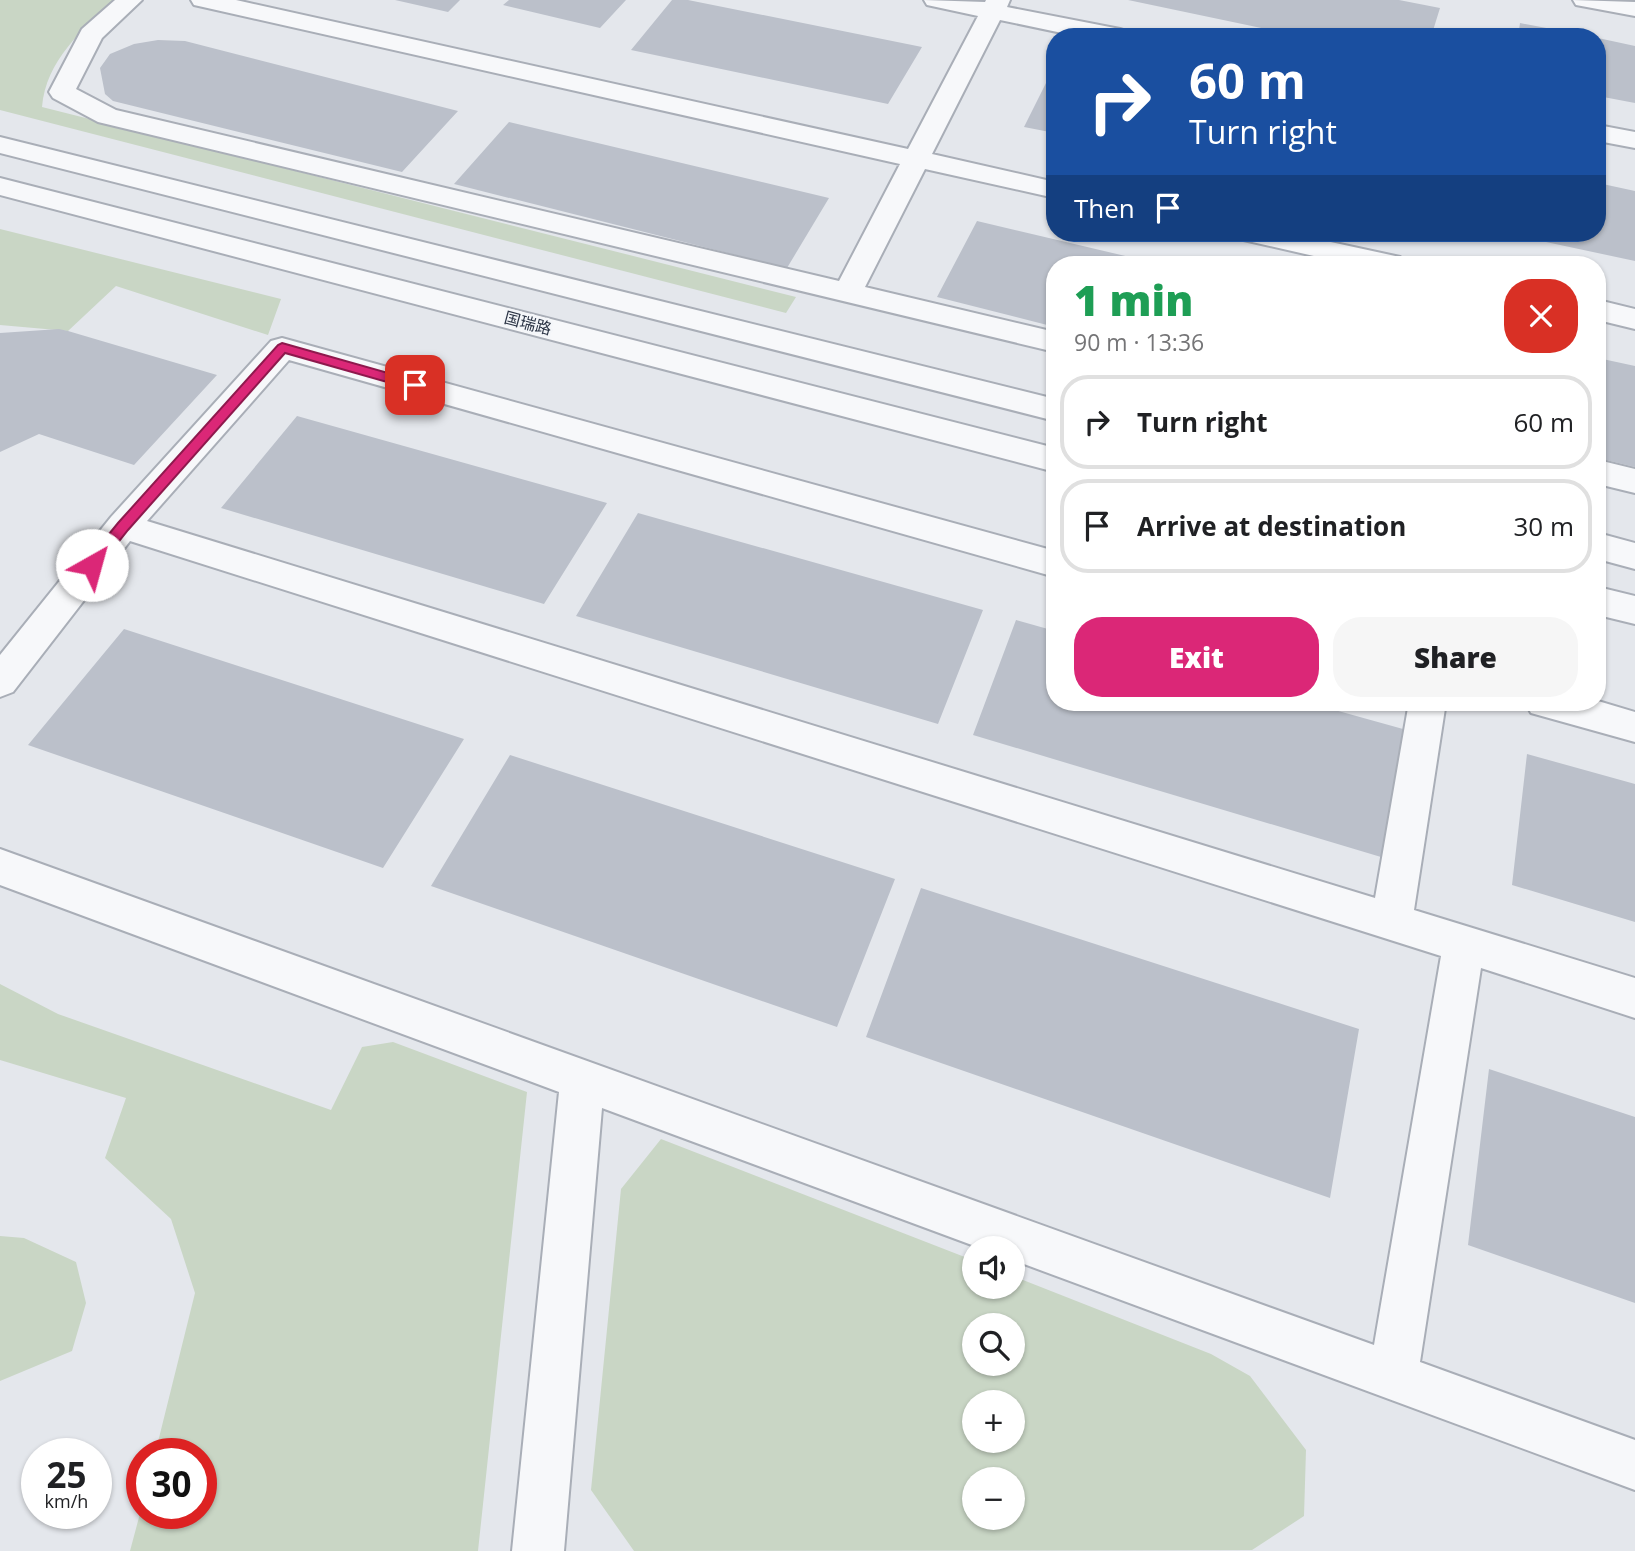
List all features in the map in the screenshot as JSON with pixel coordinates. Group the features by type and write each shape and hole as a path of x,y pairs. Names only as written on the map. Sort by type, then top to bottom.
{"street":[{"path":"130,0 91,34 62,92 107,116 1046,340"},
{"path":"203,0 1046,188"},
{"path":"936,0 995,6 1084,28"},
{"path":"1585,0 1635,9"},
{"path":"847,293 995,6"},
{"path":"1606,135 1635,140"},
{"path":"0,145 1046,408"},
{"name":"国瑞路","path":"0,186 1046,458"},
{"path":"1290,242 1354,256"},
{"path":"1606,312 1635,319"},
{"path":"0,682 123,526 282,348 1046,561"},
{"path":"1606,474 1635,481"},
{"path":"123,526 1635,998"},
{"path":"1606,548 1635,556"},
{"path":"1606,602 1635,610"},
{"path":"1392,921 1427,711"},
{"path":"1577,711 1635,727"},
{"path":"0,867 1635,1465"},
{"path":"1393,1377 1464,944"},
{"path":"538,1551 582,1080"}],"green space":[{"path":"0,0 115,0 78,35 58,60 50,75 42,107 796,297 786,313 0,110"},
{"path":"0,229 281,299 268,335 116,286 68,331 0,325"},
{"path":"0,984 58,1014 331,1110 362,1047 393,1042 527,1092 478,1551 130,1551 136,1529 217,1529 217,1438 159,1438 195,1293 171,1219 105,1158 126,1098 0,1060"},
{"path":"661,1139 962,1256 962,1299 1025,1299 1025,1281 1211,1354 1250,1376 1306,1450 1304,1516 1252,1550 634,1551 591,1490 621,1189"},
{"path":"0,1236 24,1238 76,1262 86,1303 72,1351 0,1381"}],"building":[{"path":"395,0 460,0 448,12"},
{"path":"509,0 626,0 600,28 503,5"},
{"path":"672,0 688,0 922,47 888,104 631,50"},
{"path":"1128,0 1399,0 1440,8 1434,28 1261,28"},
{"path":"1520,23 1546,28 1519,28"},
{"path":"158,40 185,41 458,111 402,172 113,101 105,94 100,68 110,54 134,44"},
{"path":"1606,40 1635,46 1635,103 1606,98"},
{"path":"1046,83 1046,131 1024,127"},
{"path":"509,122 829,198 787,268 454,184"},
{"path":"1606,185 1635,191 1635,261 1546,242 1606,242"},
{"path":"977,221 1046,237 1046,242 1066,242 1125,256 1046,256 1046,325 937,297"},
{"path":"59,329 217,375 134,465 39,434 0,452 0,333"},
{"path":"1606,360 1635,366 1635,467 1606,460"},
{"path":"297,416 607,503 544,604 221,508"},
{"path":"638,513 983,610 938,724 576,616"},
{"path":"1016,620 1046,628 1046,711 1338,711 1403,729 1381,857 973,735"},
{"path":"124,629 464,739 383,868 28,745"},
{"path":"1527,754 1635,784 1635,922 1512,885"},
{"path":"510,755 895,879 837,1027 431,886"},
{"path":"921,888 1359,1029 1330,1198 866,1037"},
{"path":"1489,1069 1635,1117 1635,1303 1468,1245"}],"route":[{"path":"92,565 123,526 282,348 415,385"}]}
